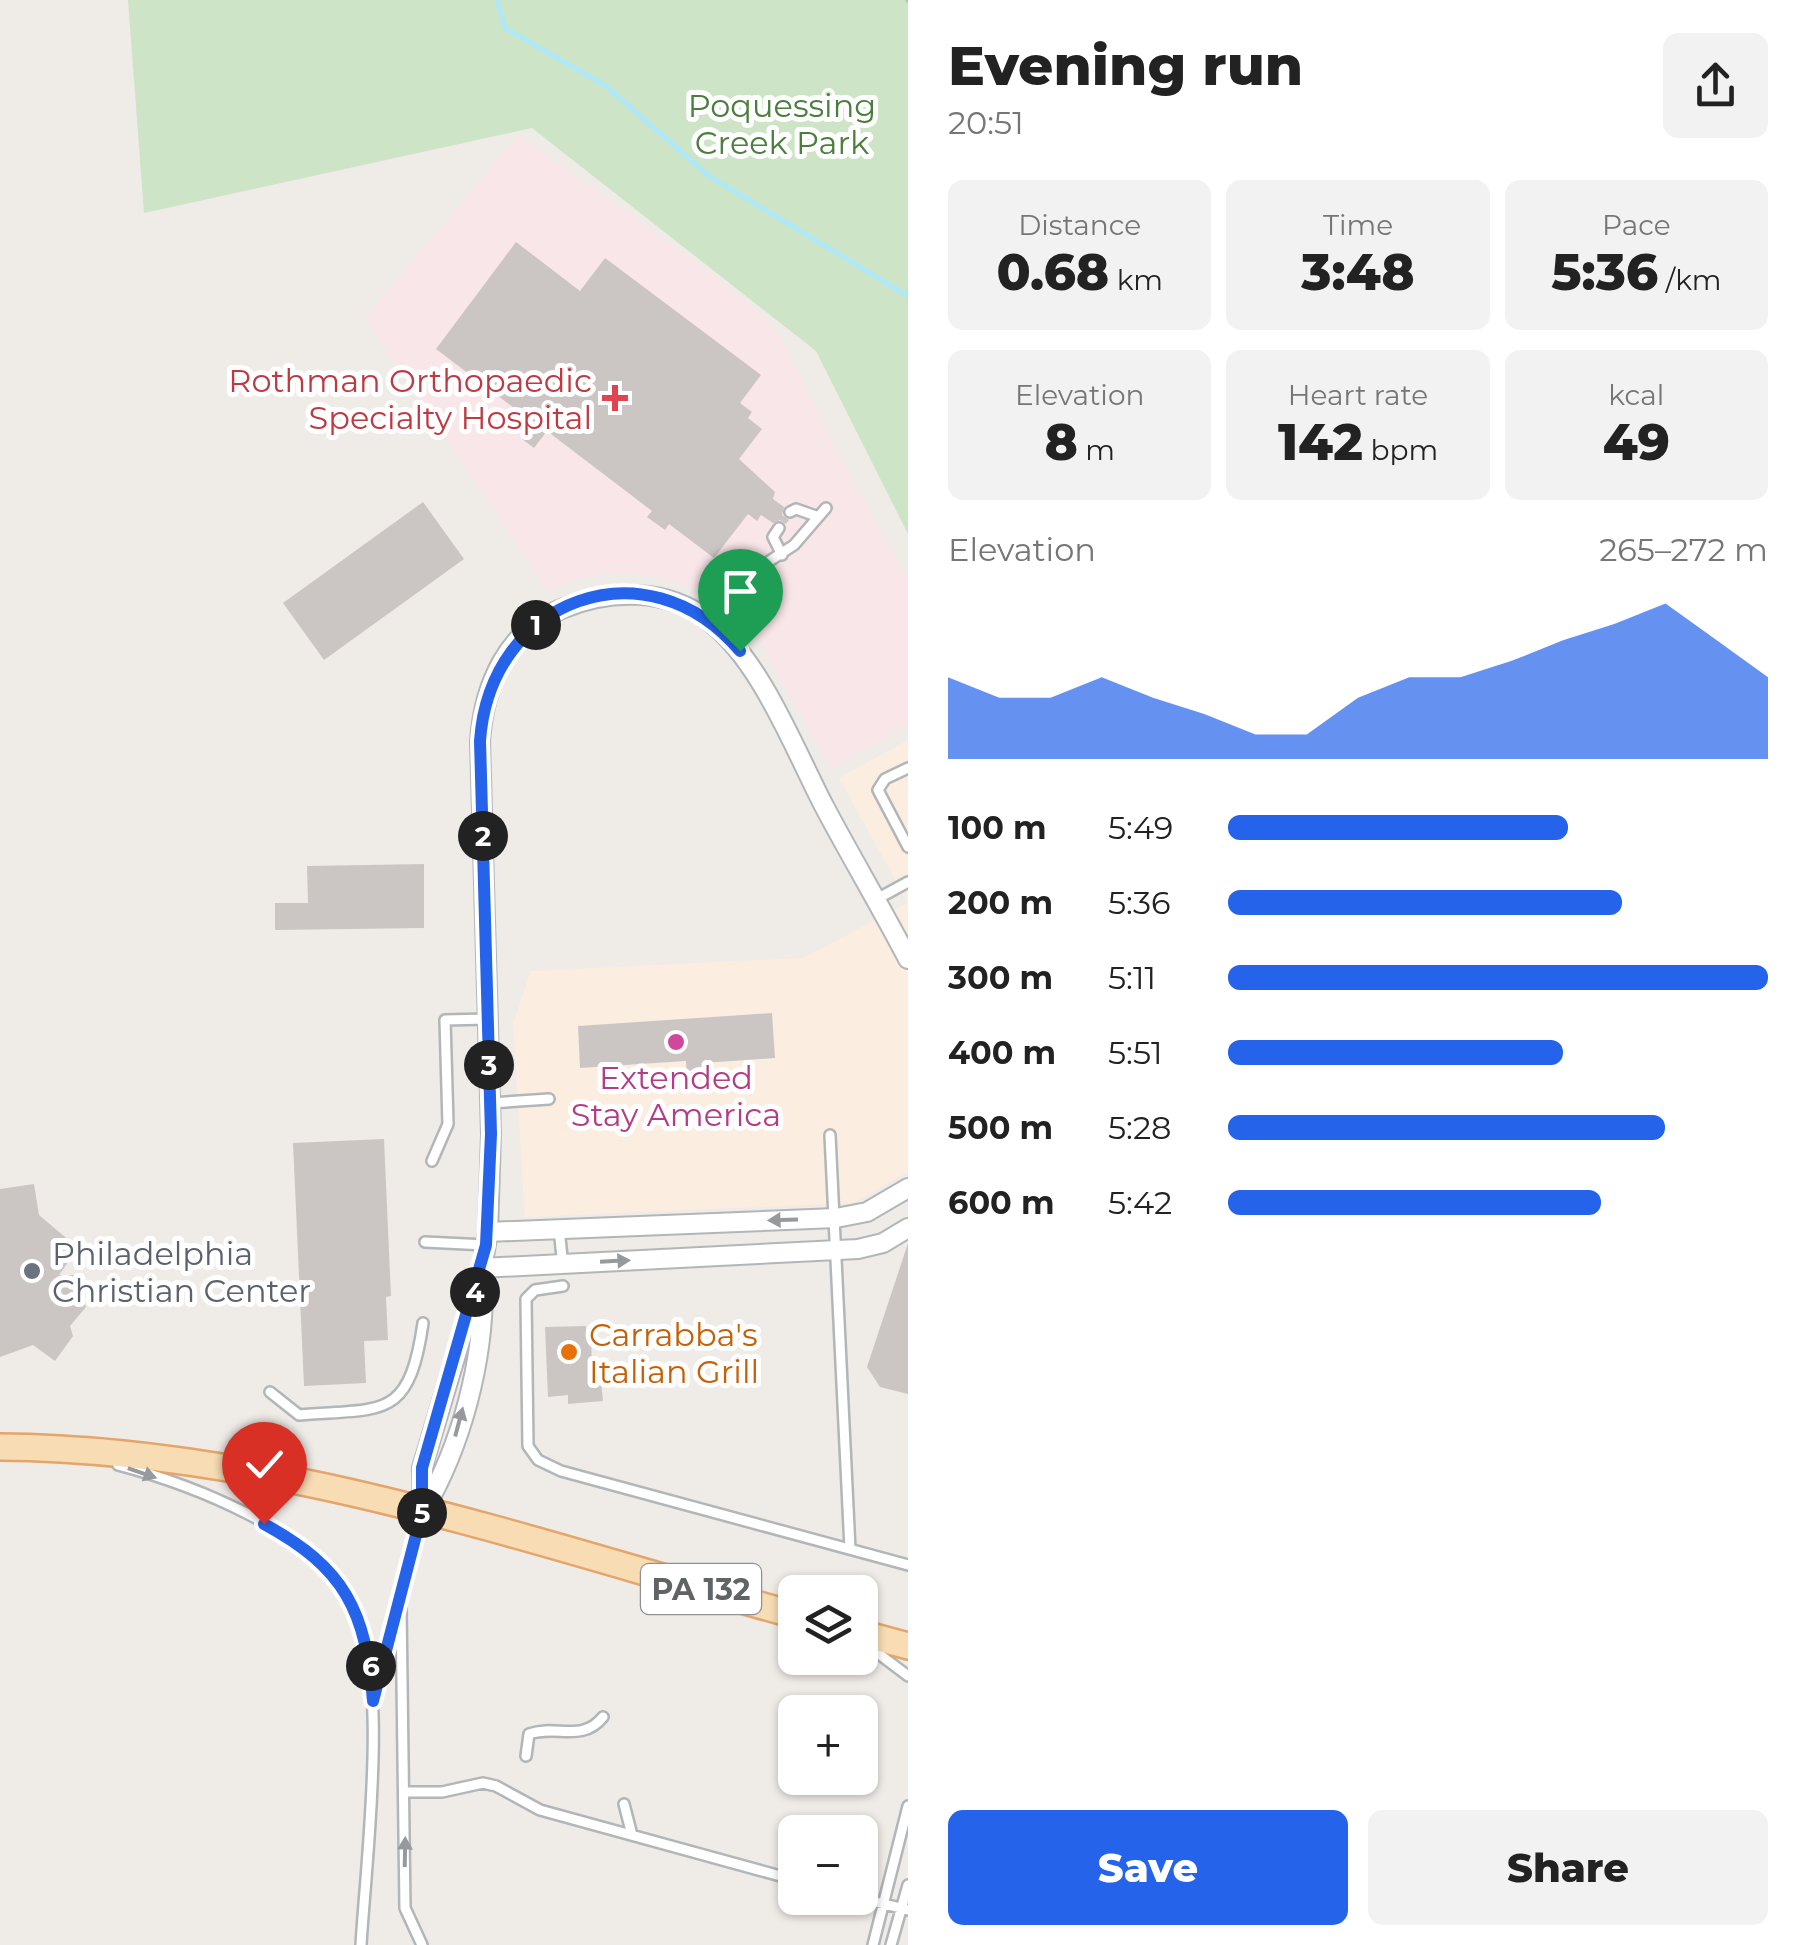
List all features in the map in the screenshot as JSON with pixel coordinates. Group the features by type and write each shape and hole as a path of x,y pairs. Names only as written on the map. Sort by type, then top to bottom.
{"main road":[{"name":"PA 132","path":"0,1447 48,1447 253,1469 778,1610"},
{"path":"878,1638 908,1646"}],"street":[{"path":"422,1512 446,1473 480,1345 490,1103 480,741 488,689 498,666 520,638 544,618 593,598 652,597 709,620 748,665 908,959"},
{"path":"487,1238 559,1229 836,1218 867,1212 908,1188"},
{"path":"482,1268 563,1268 871,1248 908,1228"}],"lane":[{"path":"790,512 796,508 816,516"},
{"path":"709,620 742,579 782,554 826,508"},
{"path":"778,528 773,537 782,554"},
{"path":"908,768 885,780 878,790 908,846"},
{"path":"875,900 908,882"},
{"path":"432,1160 448,1124 445,1020 488,1019"},
{"path":"490,1103 549,1099"},
{"path":"830,1135 839,1250 850,1549"},
{"path":"559,1229 563,1268"},
{"path":"425,1242 487,1238"},
{"path":"563,1286 535,1290 526,1299 528,1446 538,1460 561,1470 908,1564"},
{"path":"270,1392 299,1415 385,1408 401,1394 415,1366 423,1324"},
{"path":"48,1447 136,1470 194,1492 307,1550 341,1584 359,1617 370,1661 373,1701 361,1945"},
{"path":"373,1701 422,1512"},
{"path":"400,1607 405,1908 422,1945"},
{"path":"878,1654 908,1676"},
{"path":"526,1756 529,1734 540,1730 580,1733 604,1717"},
{"path":"406,1792 442,1792 483,1783 540,1810 778,1875"},
{"path":"624,1804 632,1836"},
{"path":"872,1945 908,1806"},
{"path":"890,1945 904,1909 908,1885"},
{"path":"878,1903 904,1909"}],"shaded area":[{"name":"Rothman Orthopaedic Specialty Hospital","path":"519,135 726,284 762,315 784,343 837,453 908,580 908,725 831,769 760,640 737,613 709,592 647,574 605,574 572,581 549,593 365,318"},
{"path":"908,740 908,903 839,778"},
{"path":"908,903 908,1172 853,1203 525,1217 513,1024 531,971 803,958"}],"green space":[{"name":"Poquessing Creek Park","path":"128,0 908,0 908,534 816,351 532,128 144,213"}],"building":[{"path":"516,242 580,291 605,258 761,375 740,403 752,412 748,418 762,429 739,459 775,492 773,499 784,507 782,515 789,520 786,524 780,520 773,523 761,515 757,521 748,514 714,558 669,524 665,530 647,517 652,511 547,431 534,448 522,439 534,423 436,349"},
{"path":"423,502 464,559 324,660 283,603"},
{"path":"424,864 424,928 275,930 275,903 308,903 307,866"},
{"name":"Extended Stay America","path":"772,1013 775,1058 703,1063 704,1079 687,1080 686,1061 580,1068 578,1026"},
{"path":"384,1139 391,1296 386,1297 388,1340 364,1341 366,1383 304,1386 293,1143"},
{"name":"Philadelphia Christian Center","path":"34,1184 39,1215 78,1248 59,1275 74,1275 86,1307 70,1326 73,1336 55,1361 33,1345 0,1357 0,1189"},
{"path":"908,1243 908,1394 880,1387 867,1367"},
{"name":"Carrabba's Italian Grill","path":"586,1326 586,1333 591,1332 592,1372 600,1372 603,1401 568,1404 568,1395 548,1397 545,1327"}],"waterway":[{"path":"497,0 505,28 606,86 709,176 908,296"}],"place":[{"name":"Rothman Orthopaedic Specialty Hospital","path":"615,398"},
{"name":"Extended Stay America","path":"676,1042"},
{"name":"Philadelphia Christian Center","path":"32,1271"},
{"name":"Carrabba's Italian Grill","path":"569,1352"}],"route":[{"path":"264,1524 317,1558 352,1600 366,1638 373,1701 422,1512 422,1468 486,1245 491,1134 480,741 488,689 504,656 520,638 558,610 593,598 630,594 679,604 709,620 740,651"}]}
